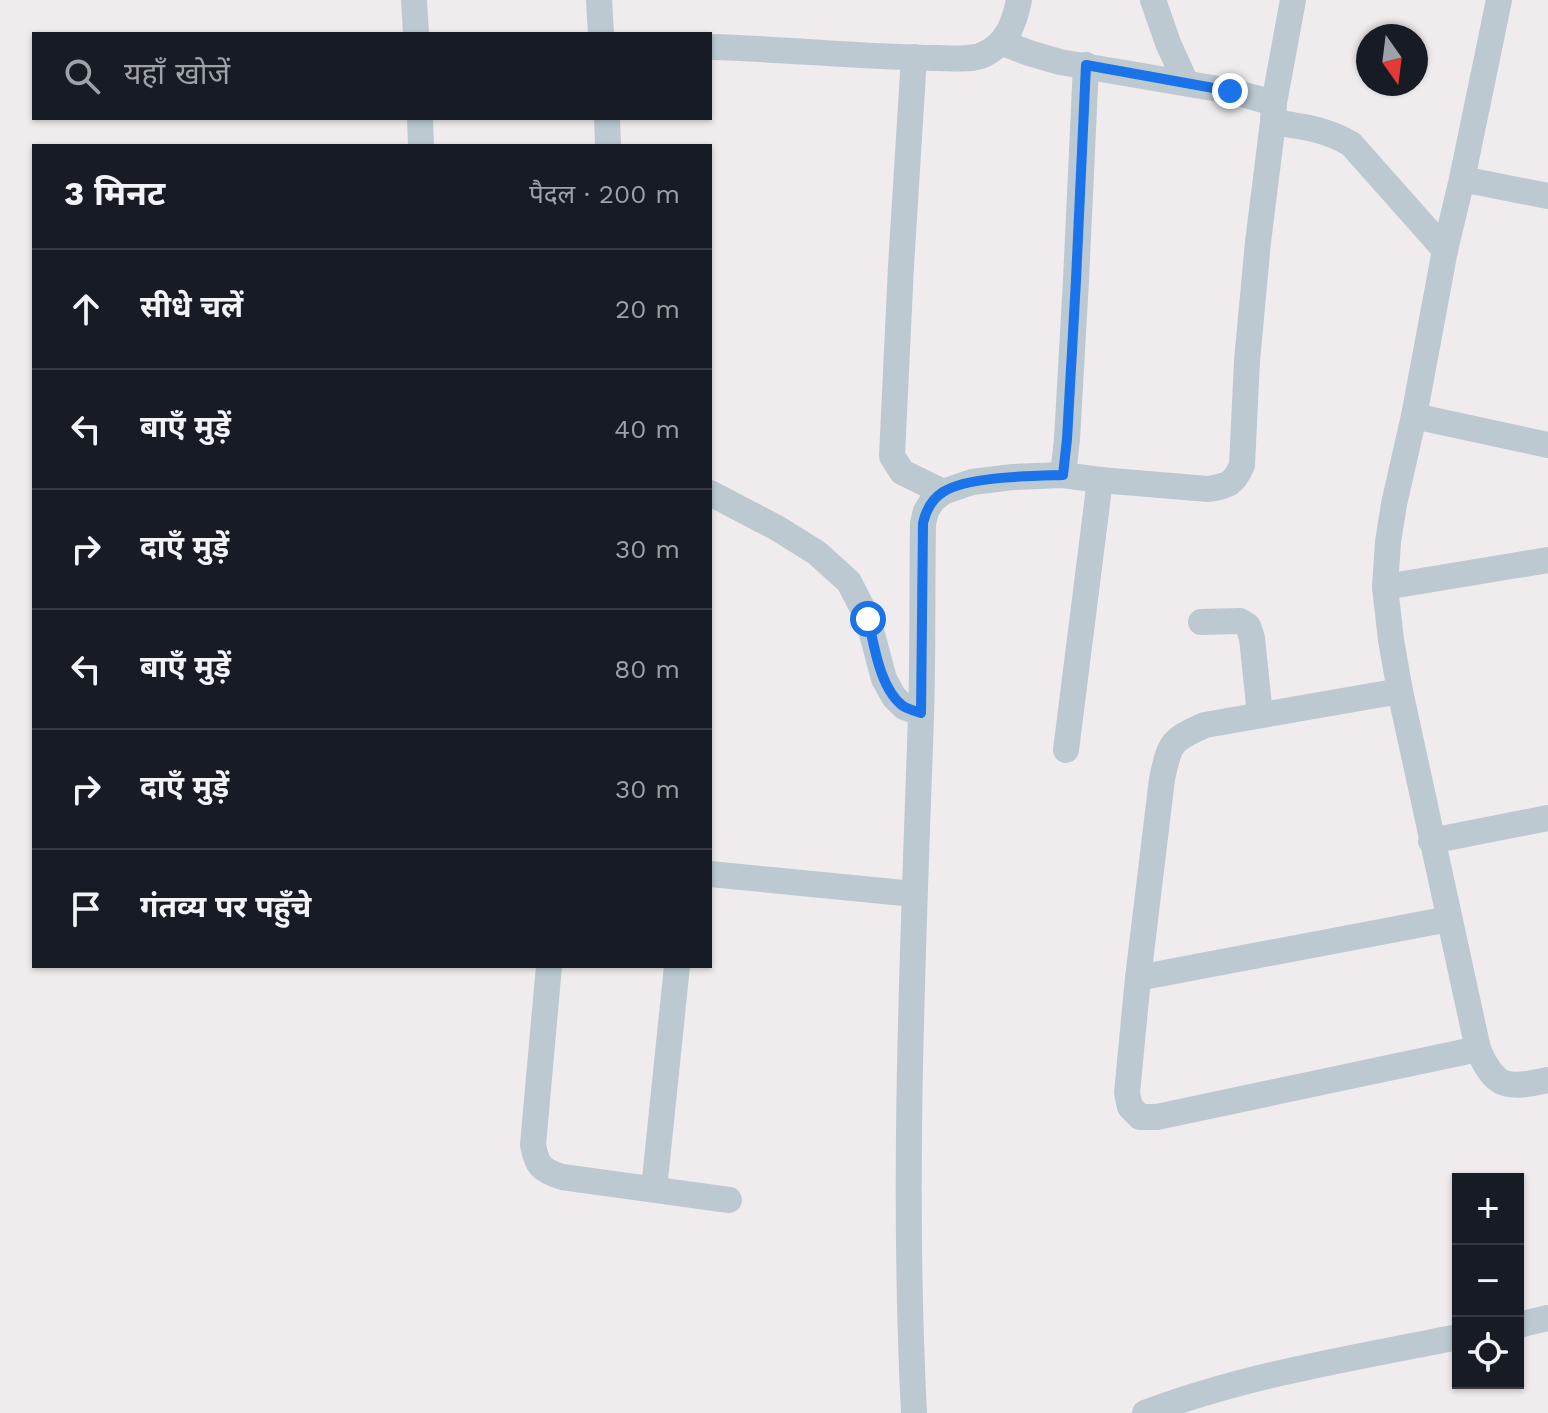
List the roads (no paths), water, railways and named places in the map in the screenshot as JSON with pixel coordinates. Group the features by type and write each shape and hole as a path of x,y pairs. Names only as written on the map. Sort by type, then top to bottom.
{"street":[{"path":"414,0 416,32"},
{"path":"599,0 601,32"},
{"path":"712,47 914,57 981,56 1003,43 1019,0"},
{"path":"1153,0 1186,83"},
{"path":"914,1413 908,1216 923,523 926,511 943,492 972,482 1013,477 1063,475 1208,489 1225,487 1236,479 1242,465 1256,257 1274,112 1293,0"},
{"path":"1499,0 1445,250 1390,529 1385,587 1400,691 1478,1049 1486,1068 1496,1079 1512,1086 1548,1080"},
{"path":"1003,43 1060,62 1230,91 1274,112 1336,134 1351,144 1445,250"},
{"path":"914,57 892,456 902,472 943,492"},
{"path":"1063,475 1076,296 1086,65"},
{"path":"420,120 421,144"},
{"path":"607,120 608,144"},
{"path":"1462,179 1548,196"},
{"path":"1414,416 1548,445"},
{"path":"1066,750 1100,480"},
{"path":"712,494 817,553 849,582 868,619 884,679 904,707 921,713"},
{"path":"1385,587 1548,560"},
{"path":"1201,622 1240,621 1248,626 1260,715"},
{"path":"1400,691 1205,725 1181,735 1168,751 1138,978 1127,1093 1130,1107 1140,1117 1157,1117 1478,1049"},
{"path":"1431,841 1548,818"},
{"path":"712,874 914,894"},
{"path":"1138,978 1449,919"},
{"path":"549,968 533,1145 536,1162 547,1172 562,1177 729,1200"},
{"path":"654,1189 677,968"},
{"path":"1524,1324 1548,1318"},
{"path":"1145,1413 1251,1380 1452,1338"}]}
